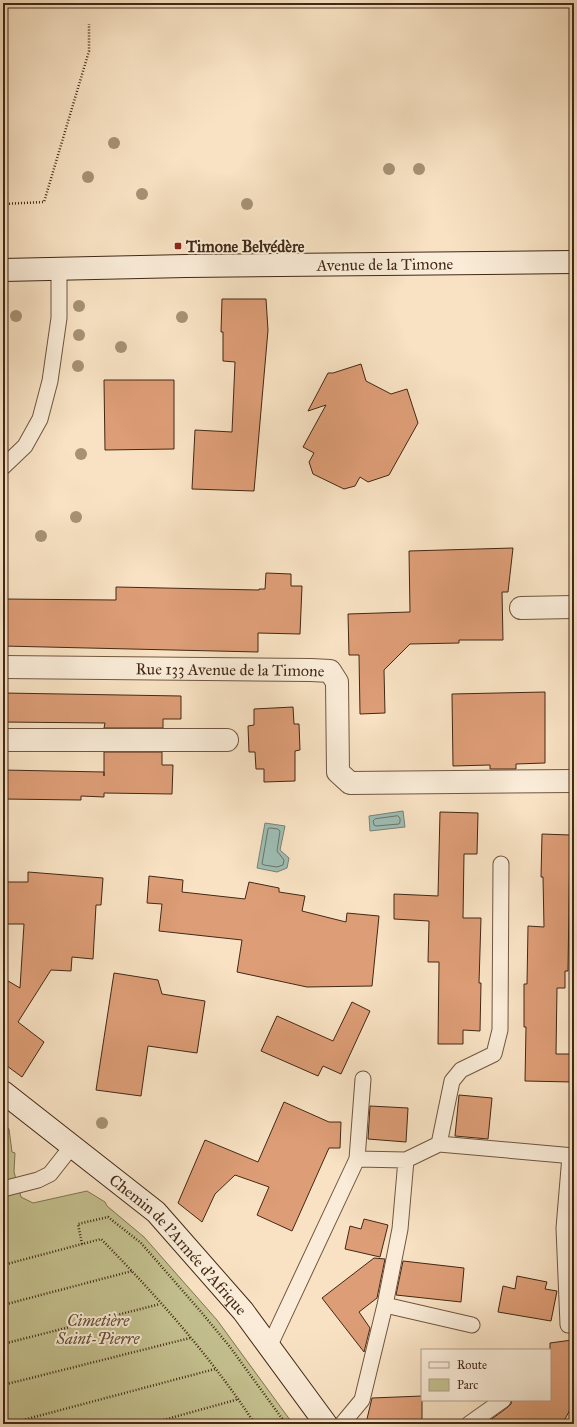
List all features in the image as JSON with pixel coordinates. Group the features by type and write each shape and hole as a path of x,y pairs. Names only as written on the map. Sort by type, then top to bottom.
{"street":[{"name":"Avenue de la Timone","path":"3,270 59,270 186,266 574,262"},
{"path":"521,608 574,607"},
{"name":"Rue 133 Avenue de la Timone","path":"3,667 330,671 337,682 338,772 350,782 574,781"},
{"path":"3,740 227,740"},
{"name":"Chemin de l'Armée d'Afrique","path":"3,1092 156,1212 243,1311 326,1424"}],"lane":[{"path":"3,466 25,446 40,419 50,381 59,318 59,270"},
{"path":"440,1144 452,1081 461,1070 494,1054 500,1030 501,864"},
{"path":"269,1347 357,1159 363,1080"},
{"path":"357,1159 406,1160 440,1144 572,1156 564,1228 568,1324"},
{"path":"3,1189 38,1180 50,1174 72,1146"},
{"path":"342,1424 362,1400 385,1304 400,1229 406,1160"},
{"path":"385,1304 472,1325"},
{"path":"469,1424 502,1401"}],"path":[{"path":"3,204 44,202 89,51 89,24"},
{"path":"82,1244 78,1224 108,1217 141,1243 230,1347 286,1424"},
{"path":"3,1265 101,1239 132,1271 190,1338 239,1399 255,1424"},
{"path":"3,1305 132,1271"},
{"path":"3,1344 160,1304"},
{"path":"3,1385 190,1338"},
{"path":"8,1424 215,1369"},
{"path":"149,1424 239,1399"}],"green space":[{"name":"Cimetière Saint-Pierre","path":"3,1124 9,1129 12,1152 15,1153 14,1172 21,1197 33,1203 87,1191 105,1202 107,1206 144,1237 217,1320 293,1424 3,1424"}],"water":[{"path":"403,811 405,827 370,831 369,816"},
{"path":"265,823 285,826 280,850 289,858 287,868 277,872 257,868"}],"building":[{"path":"222,299 266,299 268,330 254,491 192,489 195,430 232,432 235,362 223,361 223,332 221,332"},
{"path":"361,364 366,381 391,394 407,389 418,423 389,475 368,482 360,477 355,486 344,489 313,474 309,462 314,453 303,447 326,405 308,411 328,373 333,373"},
{"path":"104,380 174,380 174,449 105,450"},
{"path":"513,548 508,592 502,592 503,640 459,640 459,643 410,644 384,670 385,713 360,714 359,655 349,655 348,614 410,612 409,551"},
{"path":"266,573 291,574 291,586 302,586 300,634 258,633 258,652 3,646 3,599 116,600 116,587 259,590 265,589"},
{"path":"545,692 545,763 516,764 516,769 490,769 490,765 453,766 452,694"},
{"path":"3,693 181,696 181,719 163,719 163,728 104,728 105,723 3,722"},
{"path":"293,707 294,724 299,724 300,750 295,751 295,781 264,782 264,769 256,769 255,752 249,752 248,726 254,725 254,709"},
{"path":"104,752 162,752 162,765 173,765 172,794 104,793 104,797 81,796 81,800 3,799 3,770 104,772"},
{"path":"440,812 478,813 477,854 464,854 463,918 481,918 479,983 481,983 480,1031 463,1030 463,1044 438,1044 439,962 428,962 429,921 394,919 394,894 438,896"},
{"path":"542,834 570,835 568,971 565,971 565,988 557,988 556,1054 573,1054 572,1082 525,1081 526,1027 524,1027 524,984 527,984 528,926 544,927 543,877 541,877"},
{"path":"28,872 103,878 101,905 96,905 93,959 72,957 71,971 51,970 18,1022 44,1042 22,1077 3,1063 3,978 20,988 24,924 3,924 3,882 28,882"},
{"path":"149,876 183,880 182,892 245,899 249,882 279,888 279,892 305,896 302,911 346,922 347,913 379,916 372,986 307,987 237,972 242,940 159,931 162,904 147,903"},
{"path":"114,973 158,980 162,994 205,1001 197,1053 148,1046 141,1096 96,1090"},
{"path":"352,1002 370,1011 341,1074 323,1066 318,1076 261,1051 277,1016 333,1041"},
{"path":"459,1095 492,1098 488,1139 455,1136"},
{"path":"284,1102 329,1122 341,1122 340,1148 329,1148 292,1231 257,1215 269,1187 235,1175 215,1194 202,1222 178,1203 205,1140 258,1162"},
{"path":"370,1106 408,1108 406,1142 368,1139"},
{"path":"364,1219 388,1225 380,1257 345,1249 350,1226 361,1229"},
{"path":"374,1258 385,1259 377,1298 359,1312 370,1328 364,1352 322,1298"},
{"path":"403,1261 464,1268 461,1302 396,1295"},
{"path":"517,1276 547,1282 545,1289 557,1291 551,1321 498,1312 503,1286 515,1289"},
{"path":"572,1340 574,1365 574,1403 562,1424 485,1424 508,1407 512,1401 551,1401 550,1343"},
{"path":"421,1396 422,1418 421,1420 366,1423 372,1398"}],"place":[{"name":"Timone Belvédère","path":"178,246"}]}
